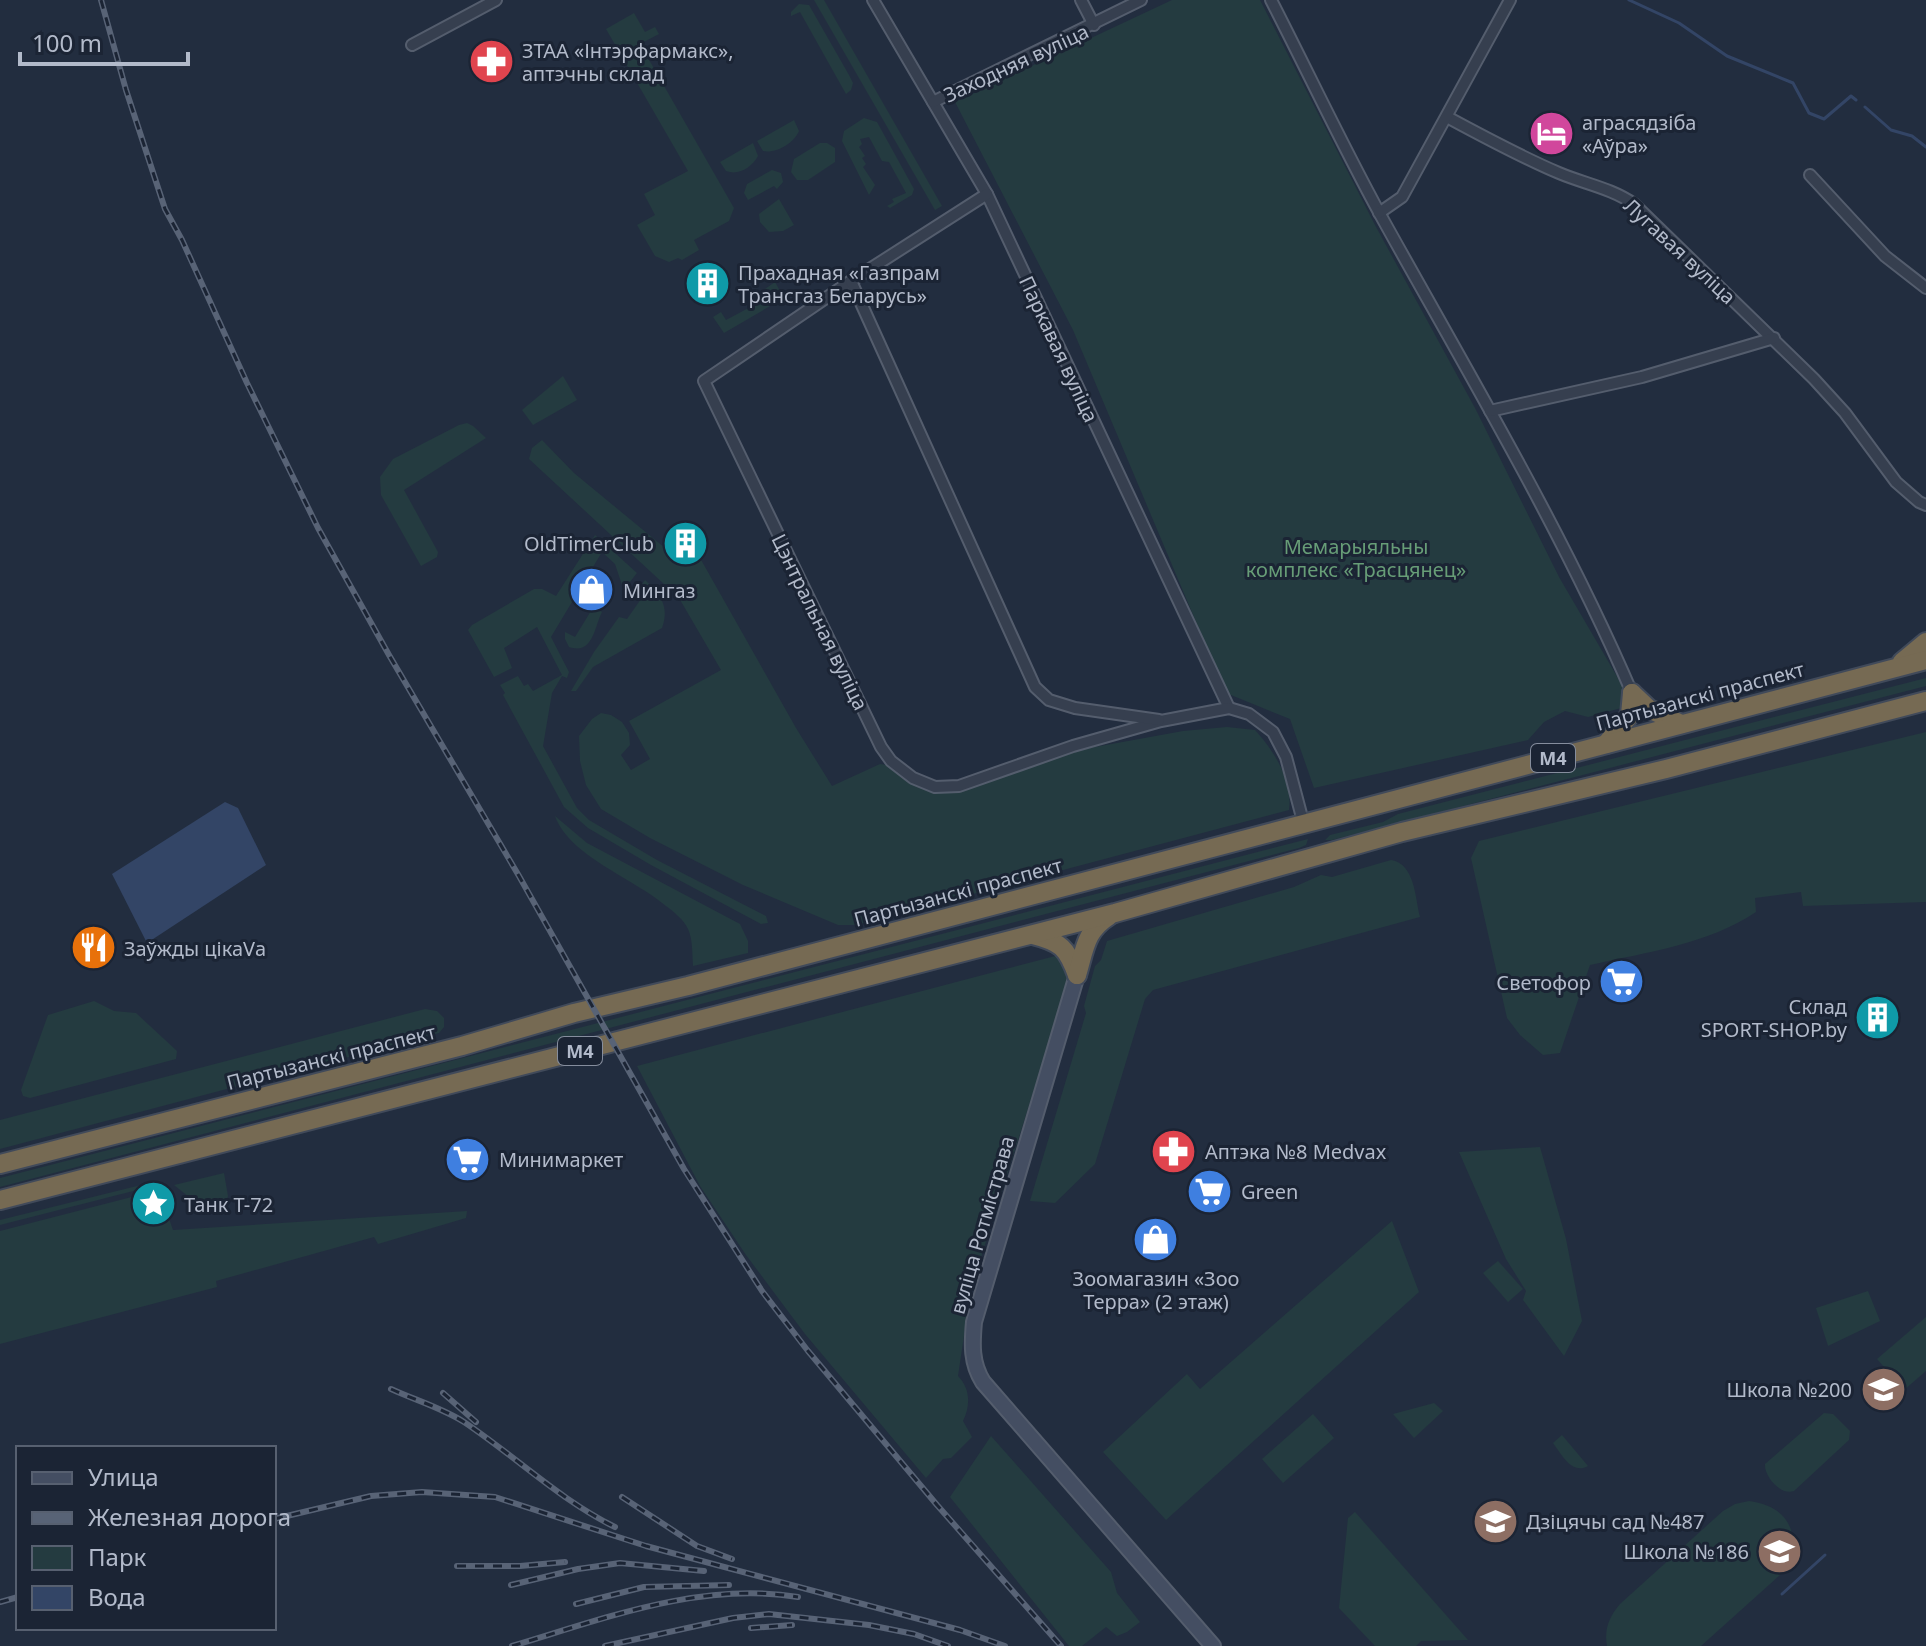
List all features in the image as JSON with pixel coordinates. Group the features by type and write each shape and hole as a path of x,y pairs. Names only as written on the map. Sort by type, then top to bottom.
{"highway":[{"path":"1893,668 1926,642"},
{"name":"Партызанскі праспект","path":"0,1164 462,1046 574,1013 688,986 1926,660"},
{"path":"1632,693 1649,709 1681,724"},
{"path":"1606,744 1630,715 1632,693"},
{"name":"М4","path":"0,1200 1115,913 1318,856 1926,701"},
{"path":"1306,824 1318,856"},
{"path":"1077,975 1093,928 1115,913"},
{"path":"1030,934 1047,938 1066,950 1077,975"}],"street":[{"path":"412,45 496,0"},
{"name":"Паркавая вуліца","path":"873,0 987,194 1229,708"},
{"path":"1081,0 1094,25"},
{"name":"Заходняя вуліца","path":"933,102 1141,0"},
{"path":"1271,0 1379,213 1490,411 1571,566 1632,693"},
{"path":"1379,213 1402,197 1510,0"},
{"name":"Лугавая вуліца","path":"1447,117 1529,160 1625,198 1774,338 1831,397 1896,482 1922,504"},
{"path":"1810,175 1885,256 1926,288"},
{"name":"Цэнтральная вуліца","path":"987,194 704,381 852,689 891,761 913,778 935,787 959,786 1073,746 1161,721 1229,708"},
{"name":"Цэнтральная вуліца","path":"851,281 1035,687 1049,700 1075,708 1161,721"},
{"path":"1490,411 1642,377 1774,338"},
{"path":"1229,708 1249,714 1273,732 1286,757 1306,824"},
{"name":"вуліца Ротмістрава","path":"1077,975 974,1322 973,1359 976,1371 991,1392 1213,1646"}],"green space":[{"path":"814,0 824,0 942,206 935,210"},
{"name":"Мемарыяльны комплекс «Трасцянец»","path":"1172,0 1260,0 1375,225 1475,408 1559,577 1622,685 1627,699 1625,707 1588,717 1565,711 1544,722 1528,740 1314,788 1290,719 1226,693 1073,330 955,102"},
{"path":"799,4 809,5 849,75 853,83 846,94 800,12 791,16"},
{"path":"634,13 645,32 655,27 659,34 640,44 734,208 729,221 694,240 699,250 682,260 678,258 669,262 655,256 637,225 655,215 644,194 688,171 606,29"},
{"path":"864,118 877,122 914,189 912,195 890,208 887,206 894,202 892,199 906,193 889,162 882,161 869,137 860,139 862,144 859,147 866,164 863,167 875,185 869,195 842,141 844,131"},
{"path":"794,120 799,131 793,140 779,149 763,151 757,141"},
{"path":"753,143 758,156 752,164 745,170 726,171 720,162"},
{"path":"820,143 835,148 835,162 808,180 797,180 791,172 794,159"},
{"path":"772,170 781,173 783,182 777,189 774,186 748,200 744,193 747,184"},
{"path":"779,199 794,225 783,231 769,232 760,222 759,214"},
{"path":"775,282 784,298 724,333 713,317 721,312 726,320 769,297 765,289"},
{"path":"563,376 577,400 533,425 522,410"},
{"path":"467,423 486,438 404,490 438,552 437,557 421,566 381,495 380,477 393,459"},
{"path":"542,440 574,473 682,562 700,558 832,786 880,764 887,765 924,790 939,792 972,787 1073,751 1183,731 1227,727 1255,730 1269,747 1285,777 1289,810 856,925 838,925 743,885 650,838 601,809 586,785 580,761 579,736 592,719 601,713 622,722 629,733 630,745 621,755 631,770 650,759 629,721 721,670 679,598 529,459 532,448"},
{"path":"595,535 637,573 626,587 622,585 615,564 602,552 551,637 569,672 567,678 562,676 552,693 543,746 577,808 589,820 657,860 766,916 768,923 761,924 651,865 588,828 564,807 500,685 518,676 524,686 528,684 533,691 562,675 537,627 504,648 512,668 494,677 468,630 534,589 542,589 556,596"},
{"path":"645,580 662,601 665,613 662,628 593,667 576,691 571,691 619,617 627,619 641,599 635,593"},
{"path":"594,606 602,612 592,638 583,647 569,647 565,632 575,637"},
{"path":"1926,678 1926,686 1325,840 1330,835 1383,822 1398,814"},
{"path":"1926,732 1926,902 1803,906 1801,892 1755,898 1756,912 1717,932 1676,946 1590,965 1560,1053 1543,1055 1520,1035 1507,1018 1471,858 1479,841"},
{"path":"555,816 587,843 740,924 748,941 748,953 693,966 691,938 681,919 653,896 588,855 563,830"},
{"path":"1308,839 1306,845 1299,848 0,1187 0,1178"},
{"path":"1391,860 1405,868 1409,875 1420,917 1153,990 1145,999 1095,1164 1055,1203 1030,1201 1086,1013 1084,1006 1095,966 1101,960 1107,941 1294,887 1321,875 1332,877"},
{"path":"1063,954 1069,979 971,1289 958,1376 967,1391 968,1403 963,1421 972,1437 951,1458 943,1459 926,1478 805,1334 746,1255 700,1186 637,1066"},
{"path":"94,1001 114,1011 136,1013 177,1051 176,1059 30,1098 23,1096 21,1090 48,1015"},
{"path":"425,1009 437,1011 444,1018 444,1027 439,1033 0,1149 0,1120"},
{"path":"1540,1147 1566,1239 1582,1321 1564,1356 1523,1300 1526,1291 1506,1259 1459,1152"},
{"path":"224,1173 228,1196 226,1203 208,1207 199,1205 174,1185"},
{"path":"141,1185 145,1188 0,1225 0,1220"},
{"path":"151,1192 163,1201 173,1230 467,1211 466,1218 378,1244 374,1237 216,1281 217,1287 0,1344 0,1231"},
{"path":"1392,1221 1419,1292 1166,1520 1103,1452 1187,1374 1200,1389"},
{"path":"1498,1261 1523,1289 1508,1302 1483,1273"},
{"path":"1868,1291 1880,1321 1828,1346 1816,1308"},
{"path":"1926,1317 1926,1371 1904,1390 1877,1359"},
{"path":"1434,1403 1443,1411 1414,1438 1393,1414"},
{"path":"1824,1413 1833,1414 1850,1431 1849,1440 1794,1491 1784,1491 1774,1484 1765,1464"},
{"path":"1313,1414 1334,1438 1283,1483 1262,1459"},
{"path":"1562,1435 1588,1466 1577,1468 1564,1458 1553,1443"},
{"path":"991,1436 1111,1572 1117,1593 1140,1622 1127,1632 1117,1636 1106,1627 1082,1646 1069,1646 950,1497"},
{"path":"1749,1501 1775,1510 1790,1527 1792,1549 1781,1574 1701,1646 1607,1646 1608,1624 1620,1604 1723,1511"},
{"path":"1355,1512 1468,1640 1421,1641 1416,1646 1375,1646 1339,1608 1348,1518"}],"water":[{"path":"225,802 238,808 266,865 147,943 112,874"}],"waterway":[{"path":"1629,0 1679,23 1727,56 1793,83 1809,113 1824,119 1851,96 1856,100"},
{"path":"1865,107 1891,130 1912,136 1926,147"},
{"path":"1782,1594 1825,1555"}],"railway":[{"path":"101,0 126,90 165,209 318,528 684,1169 762,1291 808,1351 1061,1646"},
{"path":"391,1389 464,1422 556,1491 615,1527"},
{"path":"443,1393 476,1422"},
{"path":"276,1519 371,1496 422,1492 495,1497 646,1546 960,1630 1005,1646"},
{"path":"622,1497 697,1546 732,1559"},
{"path":"457,1566 565,1562"},
{"path":"511,1585 578,1569 620,1563 704,1571"},
{"path":"576,1604 644,1587 729,1585"},
{"path":"512,1646 617,1614 689,1598 762,1593 798,1597"},
{"path":"0,1602 16,1598"},
{"path":"605,1646 733,1618 769,1614 869,1625 914,1634 948,1646"},
{"path":"751,1628 792,1625"}],"place":[{"name":"ЗТАА «Інтэрфармакс», аптэчны склад","path":"491,62"},
{"name":"аграсядзіба «Аўра»","path":"1551,133"},
{"name":"Прахадная «Газпрам Трансгаз Беларусь»","path":"707,284"},
{"name":"OldTimerClub","path":"685,543"},
{"name":"Мингаз","path":"592,590"},
{"name":"Заўжды цікаVа","path":"93,948"},
{"name":"Светофор","path":"1622,982"},
{"name":"Склад SPORT-SHOP.by","path":"1878,1017"},
{"name":"Аптэка №8 Medvax","path":"1174,1151"},
{"name":"Минимаркет","path":"468,1159"},
{"name":"Green","path":"1210,1191"},
{"name":"Танк Т-72","path":"153,1204"},
{"name":"Зоомагазин «Зоо Терра» (2 этаж)","path":"1156,1239"},
{"name":"Школа №200","path":"1883,1389"},
{"name":"Дзіцячы сад №487","path":"1495,1521"},
{"name":"Школа №186","path":"1780,1551"}]}
